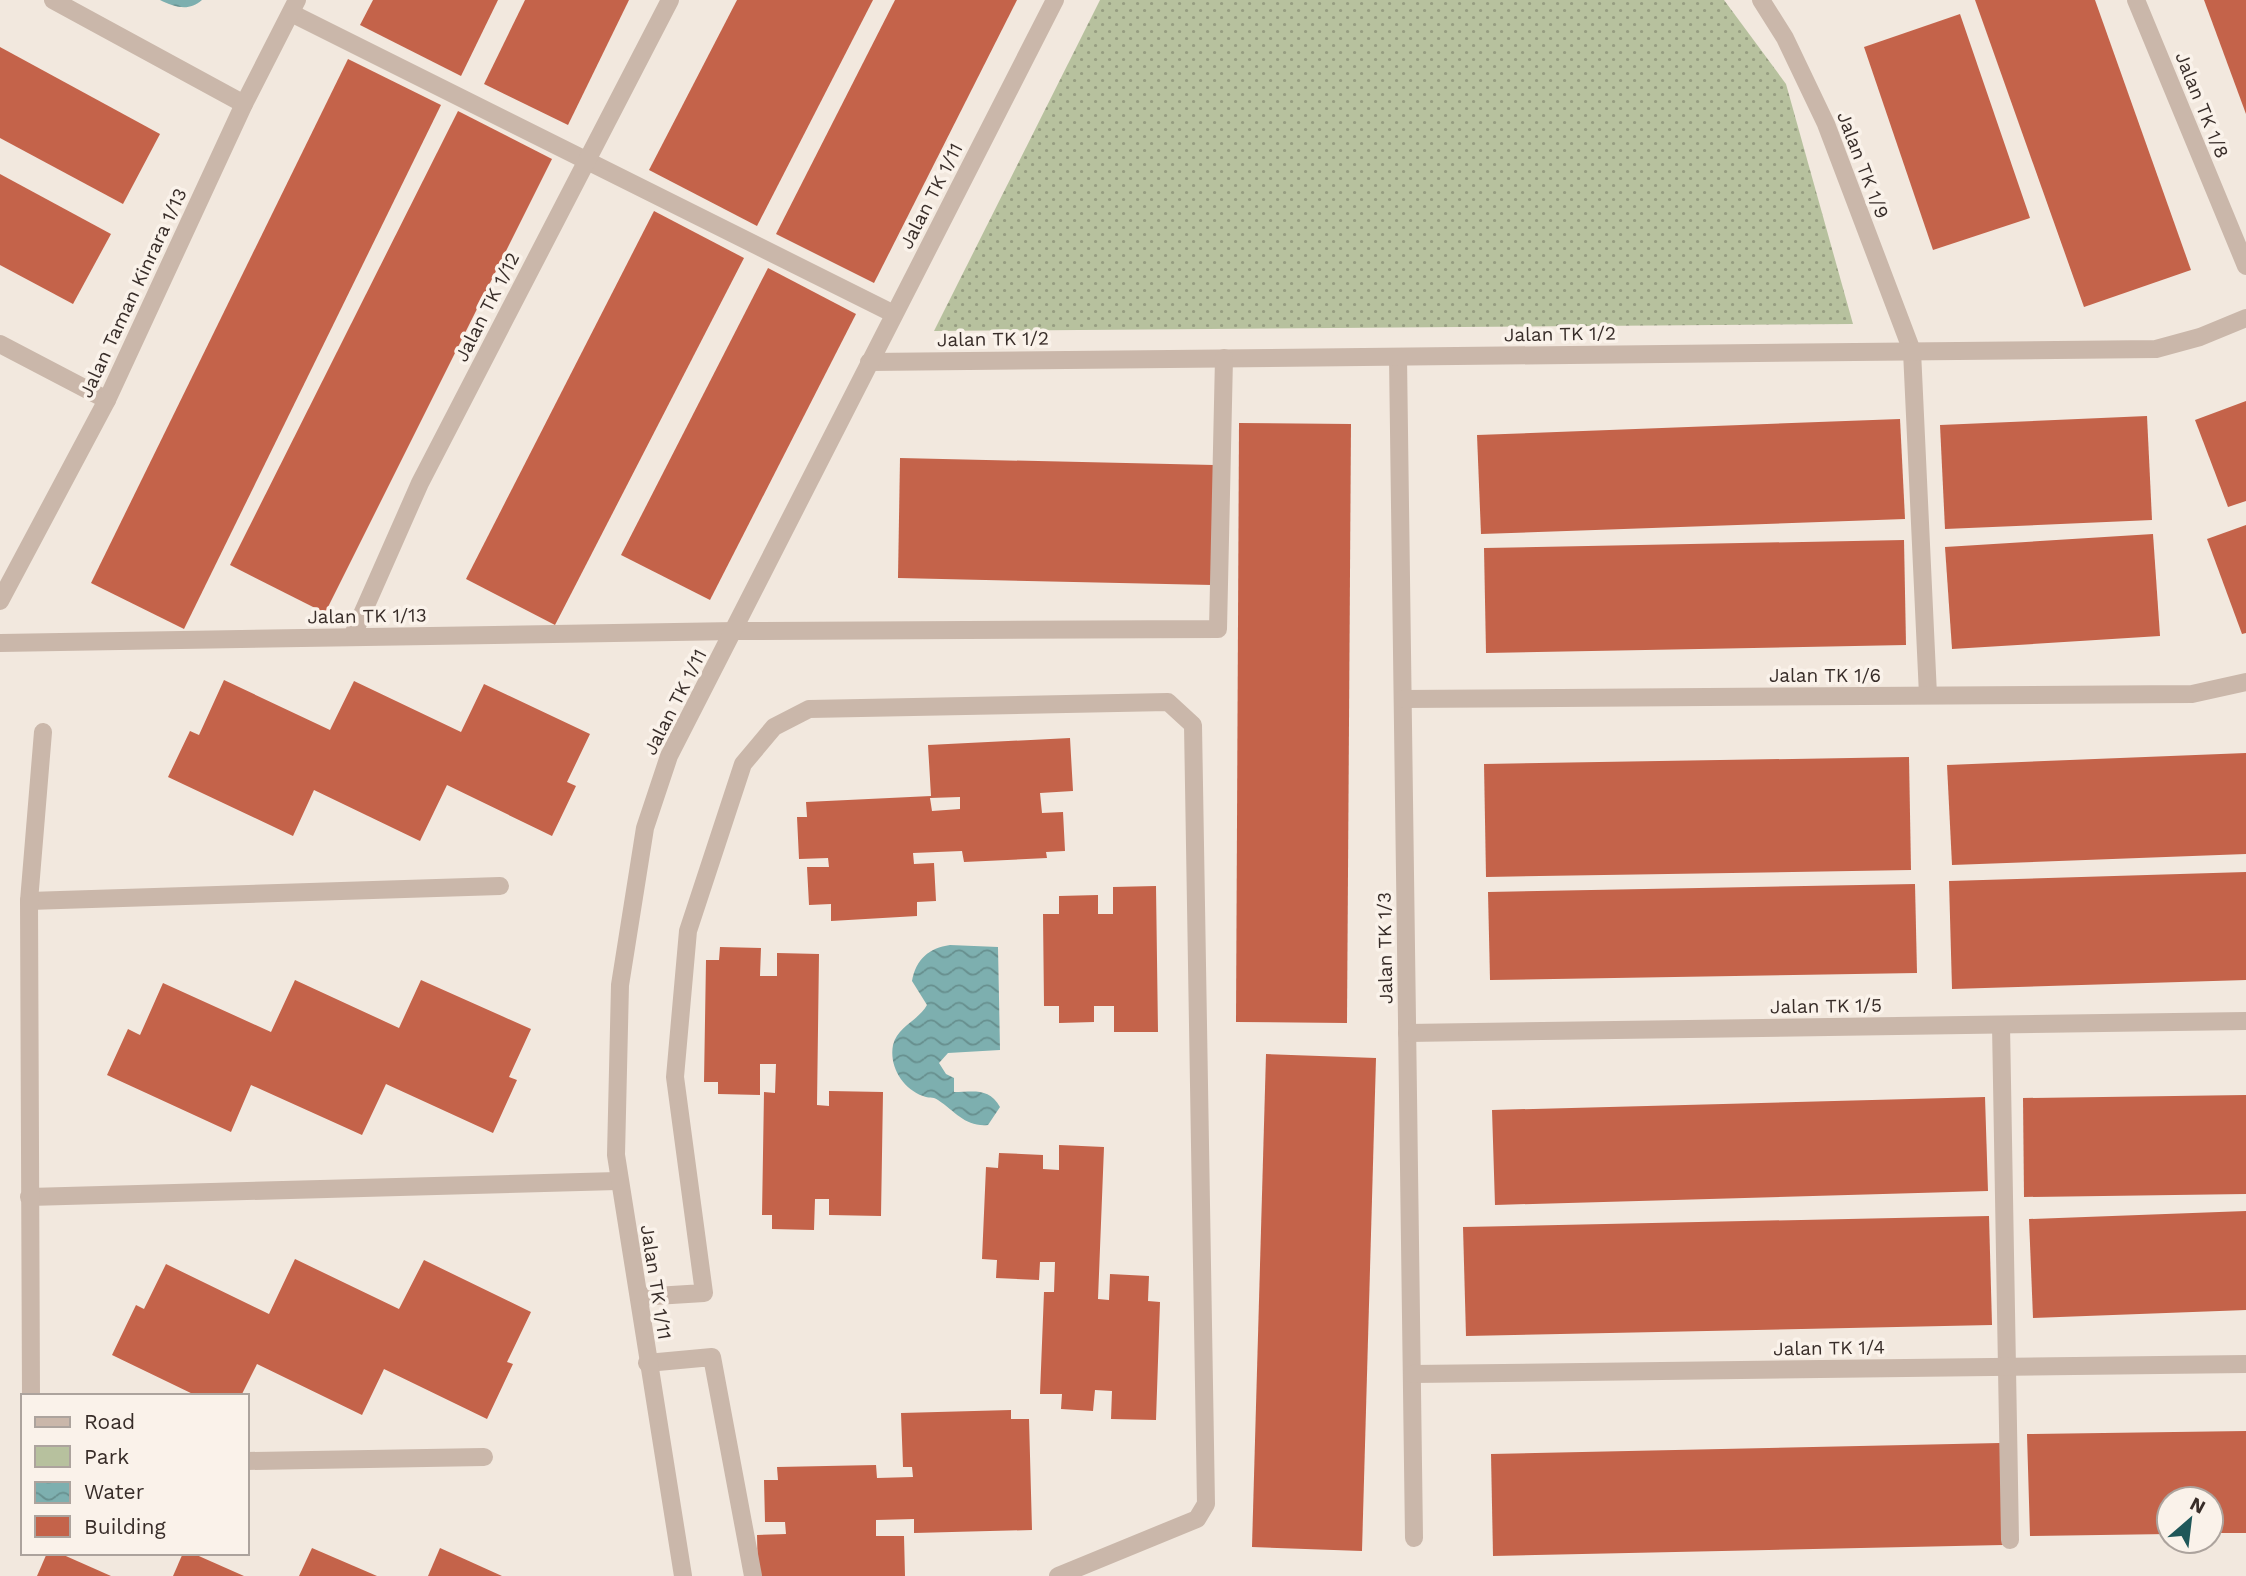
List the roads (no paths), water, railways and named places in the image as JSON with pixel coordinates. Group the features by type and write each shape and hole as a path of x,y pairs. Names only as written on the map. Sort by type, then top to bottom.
{"street":[{"path":"52,0 244,104"},
{"name":"Jalan TK 1/12","path":"352,637 420,483 670,0"},
{"name":"Jalan TK 1/11","path":"683,1576 639,1297 617,1181 620,985 645,828 669,756 1055,0"},
{"name":"Jalan TK 1/9","path":"1761,0 1785,38 1826,124 1912,351 1928,695"},
{"name":"Jalan TK 1/8","path":"2136,0 2246,266"},
{"path":"294,6 587,160 894,314"},
{"name":"Jalan Taman Kinrara 1/13","path":"0,601 107,400 244,104 294,6"},
{"name":"Jalan TK 1/2","path":"869,362 2156,349 2200,337 2246,318"},
{"path":"0,344 107,400"},
{"name":"Jalan TK 1/3","path":"1398,357 1414,1538"},
{"name":"Jalan TK 1/13","path":"0,643 735,631 1217,629 1224,358"},
{"name":"Jalan TK 1/6","path":"1403,699 2192,694 2246,682"},
{"path":"639,1297 704,1293 675,1077 688,931 743,764 774,727 809,709 1168,702 1193,724 1206,1504 1197,1519 1058,1576"},
{"path":"31,1394 29,901 43,732"},
{"path":"29,901 500,886"},
{"name":"Jalan TK 1/5","path":"1407,1033 2246,1021"},
{"path":"2001,1025 2010,1540"},
{"path":"29,1197 617,1181"},
{"path":"648,1363 712,1357 753,1576"},
{"name":"Jalan TK 1/4","path":"1412,1374 2246,1364"},
{"path":"248,1461 484,1457"}],"water":[{"path":"160,0 202,0 192,6 181,7"},
{"path":"950,945 998,947 1000,1050 948,1053 939,1063 946,1074 954,1078 954,1092 986,1093 996,1101 1000,1107 988,1125 973,1124 936,1099 925,1097 909,1088 903,1082 893,1061 893,1045 899,1033 927,1005 912,981 914,973 920,961 930,952"}]}
